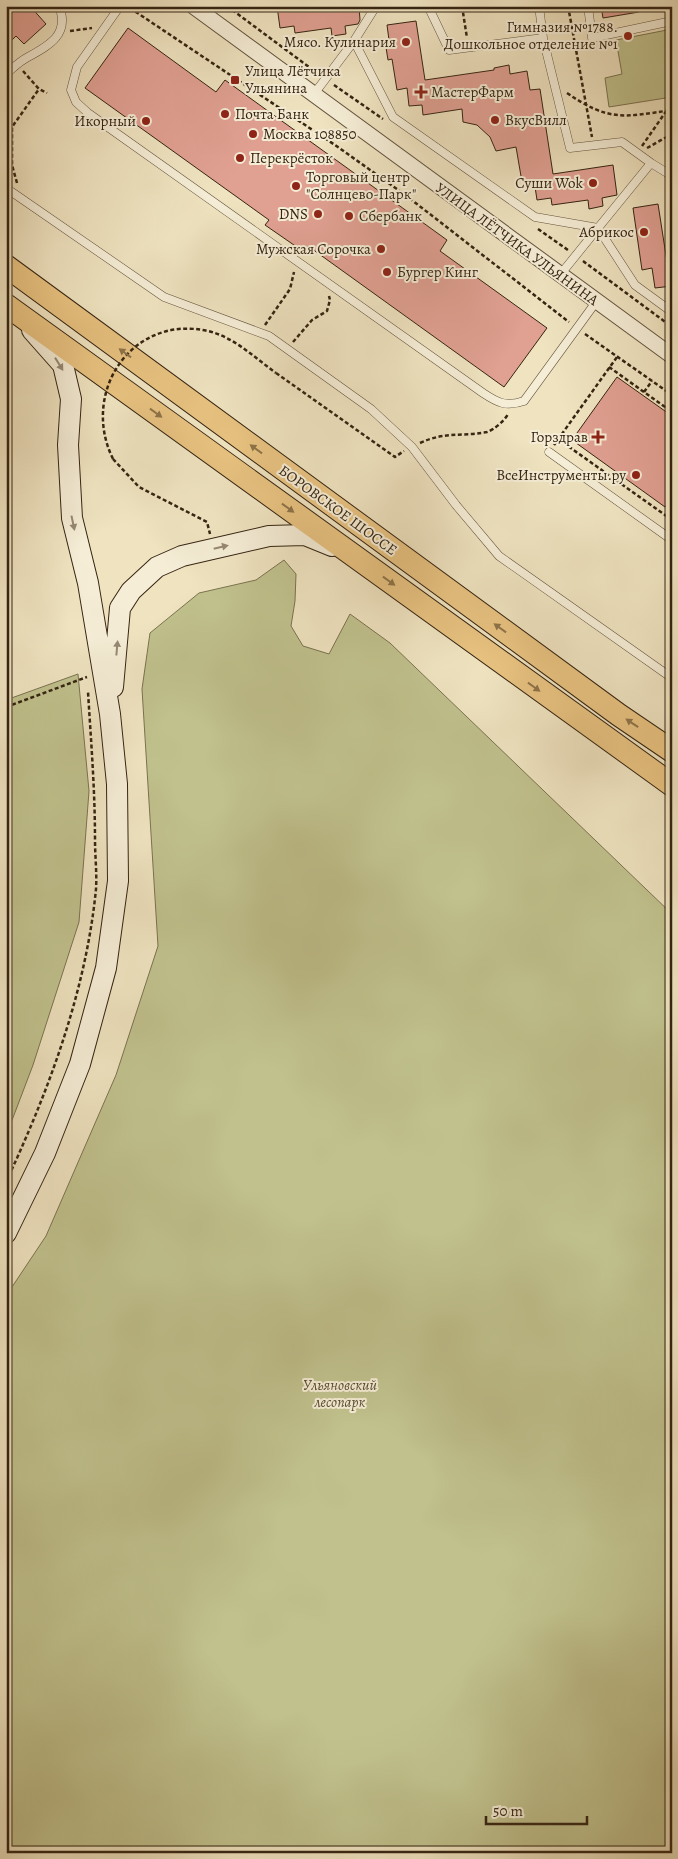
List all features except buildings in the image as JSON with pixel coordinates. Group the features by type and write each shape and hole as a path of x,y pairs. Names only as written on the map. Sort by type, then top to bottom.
{"main road":[{"name":"БОРОВСКОЕ ШОССЕ","path":"6,266 619,715 672,751"},
{"name":"БОРОВСКОЕ ШОССЕ","path":"12,309 672,785"}],"street":[{"name":"УЛИЦА ЛЁТЧИКА УЛЬЯНИНА","path":"193,6 559,276 672,356"},
{"path":"6,1233 45,1153 80,1064 106,968 118,881 117,784 110,714 88,583 72,518 68,445 71,399 62,365 12,309"},
{"path":"110,714 120,608 132,591 157,567 182,556 269,536 305,535 349,553"}],"lane":[{"path":"8,70 41,51 60,32 63,18 59,6"},
{"path":"120,6 85,54 72,79 71,90 76,102 88,113 500,404 512,405 524,401 596,302"},
{"path":"314,94 354,41 376,6"},
{"path":"428,6 449,50 544,38"},
{"path":"539,6 554,84 570,148 622,142 672,176"},
{"path":"588,6 592,38 672,21"},
{"path":"354,41 393,117 535,218 598,228 635,285 672,312"},
{"path":"559,276 651,163"},
{"path":"6,188 164,297 261,333 289,350 371,409 412,447 456,505 499,556 672,678"},
{"path":"549,452 672,540"}],"path":[{"path":"128,6 204,59 335,145 404,194 577,328 672,395"},
{"path":"462,6 468,47"},
{"path":"568,6 594,146"},
{"path":"60,32 106,26"},
{"path":"17,65 39,89 47,94"},
{"path":"554,84 586,106 622,117 672,110"},
{"path":"22,198 12,164 12,127 39,89"},
{"path":"667,110 672,119"},
{"path":"637,153 667,110"},
{"path":"637,153 672,134"},
{"path":"261,333 270,315 290,289 296,261"},
{"path":"289,350 296,337 312,320 327,311 330,300 324,280"},
{"path":"210,538 208,522 138,487 113,459 102,425 106,389 120,362 152,337 179,329 209,331 233,342 395,456 432,437 489,432 505,418 512,405"},
{"path":"549,452 617,357"},
{"path":"609,367 672,412"},
{"path":"644,392 652,381"},
{"path":"666,408 672,400"},
{"path":"558,439 672,520"},
{"path":"6,707 87,676 95,796 96,888 84,966 58,1055 22,1148 6,1182"}],"green space":[{"path":"672,29 672,97 609,107 605,78 622,74 616,40"},
{"name":"Ульяновский лесопарк","path":"284,560 296,574 295,601 291,626 303,646 329,654 350,614 390,643 672,914 672,1853 6,1853 6,1296 46,1236 116,1075 158,946 142,689 150,633 199,593 256,580"},
{"path":"78,674 89,791 79,922 33,1065 6,1136 6,700"}],"place":[{"name":"Гимназия №1788. Дошкольное отделение №1","path":"628,36"},
{"name":"Мясо. Кулинария","path":"406,42"},
{"name":"Улица Лётчика Ульянина","path":"235,80"},
{"name":"МастерФарм","path":"421,92"},
{"name":"Почта Банк","path":"225,114"},
{"name":"ВкусВилл","path":"495,120"},
{"name":"Икорный","path":"146,121"},
{"name":"Москва 108850","path":"253,134"},
{"name":"Перекрёсток","path":"240,158"},
{"name":"Суши Wok","path":"593,183"},
{"name":"Торговый центр \"Солнцево-Парк\"","path":"296,186"},
{"name":"DNS","path":"318,214"},
{"name":"Сбербанк","path":"349,216"},
{"name":"Абрикос","path":"644,232"},
{"name":"Мужская Сорочка","path":"381,249"},
{"name":"Бургер Кинг","path":"387,272"},
{"name":"Горздрав","path":"598,437"},
{"name":"ВсеИнструменты.ру","path":"636,475"}]}
